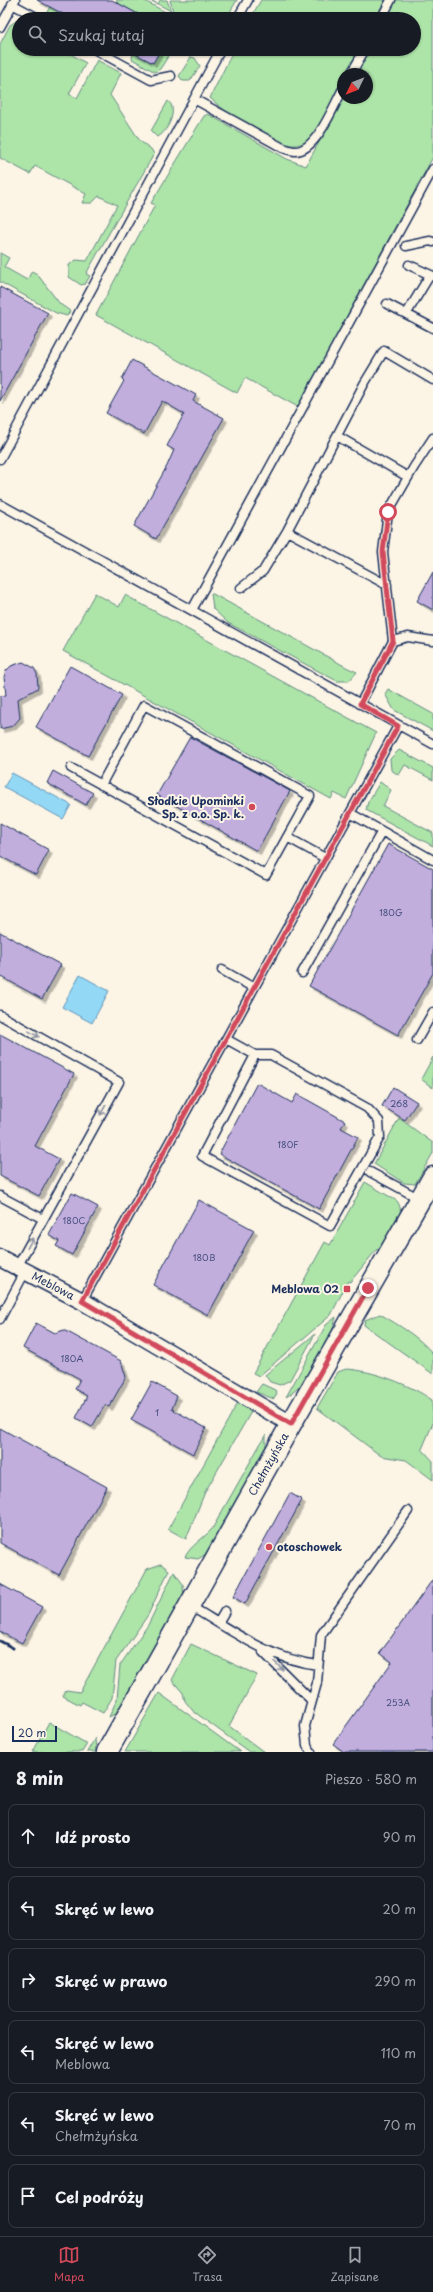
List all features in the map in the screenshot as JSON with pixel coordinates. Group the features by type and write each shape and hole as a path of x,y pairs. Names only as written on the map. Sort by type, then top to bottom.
{"street":[{"name":"Chełmżyńska","path":"107,1752 291,1424 433,1177"},
{"name":"Meblowa","path":"0,1258 82,1301 291,1424"}],"lane":[{"path":"242,12 248,0"},
{"path":"385,12 392,0"},
{"path":"0,27 14,2 29,12"},
{"path":"107,56 151,80 171,76"},
{"path":"0,459 217,56"},
{"path":"354,68 361,56"},
{"path":"194,99 283,148 296,152 307,148 315,141 337,100"},
{"path":"192,610 433,169"},
{"path":"406,246 430,241 433,242"},
{"path":"407,313 431,275 409,265"},
{"path":"387,304 407,313 433,328"},
{"path":"241,588 263,571 287,531 384,351 433,380"},
{"path":"337,436 408,477"},
{"path":"360,704 393,641 383,552 388,512 433,438"},
{"path":"0,504 398,726 433,744"},
{"path":"287,531 387,585"},
{"path":"393,641 408,637 433,641"},
{"path":"71,768 101,785 266,875 310,796 144,705 101,785"},
{"path":"82,1301 398,726"},
{"path":"350,813 433,860"},
{"path":"302,973 382,831"},
{"path":"287,837 326,858"},
{"path":"222,970 254,988"},
{"path":"417,1040 433,1012"},
{"path":"0,1015 119,1082 43,1220 0,1319"},
{"path":"226,1039 255,1055 271,1055 367,1108 379,1121 380,1137 330,1226 202,1156 255,1055"},
{"path":"370,1172 420,1199"},
{"path":"0,1196 43,1220"},
{"path":"311,1752 307,1745 305,1726 316,1683 321,1635 408,1511"},
{"path":"189,1606 258,1647 299,1662 318,1665"},
{"path":"218,1623 226,1611"},
{"path":"258,1647 311,1700"}],"green space":[{"path":"54,0 77,0 71,12 47,12"},
{"path":"117,0 143,0 165,12 134,12 116,2"},
{"path":"150,0 158,4 160,0 167,0 171,11"},
{"path":"170,0 237,0 230,12 173,12"},
{"path":"261,0 385,0 379,12 254,12"},
{"path":"396,0 433,0 433,157 298,407 245,378 237,393 96,315 155,205 151,203 204,116 208,114 287,159 306,166 340,104 373,104 373,68 359,68 365,56 421,56 421,12 389,12"},
{"path":"12,24 12,56 74,56 86,63 69,94 77,98 97,60 121,73 110,95 140,141 151,149 154,154 86,274 90,276 85,284 81,285 69,277 69,265 76,260 87,261 117,205 99,196 92,203 82,203 86,194 35,166 30,174 0,158 0,44"},
{"path":"132,56 140,56 153,63 157,56 168,56 160,69 155,72 132,59"},
{"path":"231,56 355,56 349,68 337,68 337,91 320,124 303,143 298,145 284,144 244,124 225,111 210,98"},
{"path":"191,57 195,58 200,66 190,81 183,81 179,76"},
{"path":"168,101 171,105 172,115 168,126 161,135 157,137 151,131"},
{"path":"0,253 9,258 4,267 27,280 32,271 37,274 60,304 70,311 67,316 56,313 0,282"},
{"path":"95,593 119,607 125,595 376,733 346,799 334,793 331,799 63,651"},
{"path":"211,593 357,672 349,681 337,681 228,623 213,609"},
{"path":"388,689 433,714 433,731 394,710 385,694"},
{"path":"399,750 433,768 433,780 405,765 399,775 391,770 390,759"},
{"path":"380,782 391,790 383,806 433,833 433,846 366,810 368,802"},
{"path":"433,1057 433,1088 421,1079"},
{"path":"399,1118 433,1143 433,1153 415,1184 404,1183 374,1164"},
{"path":"365,1182 397,1201 400,1207 400,1213 393,1233 382,1251 377,1249 350,1282 348,1281 331,1315 259,1376 253,1373 325,1242 330,1245"},
{"path":"380,1314 402,1327 433,1354 433,1374 364,1325 365,1320"},
{"path":"336,1317 329,1340 319,1362 305,1382 286,1397 326,1325"},
{"path":"315,1334 290,1380 280,1385 270,1382 265,1375"},
{"path":"346,1369 367,1372 391,1379 423,1394 432,1400 433,1423 422,1449 433,1461 433,1480 406,1460 381,1456 317,1408 338,1372"},
{"path":"262,1384 275,1390 277,1394 274,1399 256,1392"},
{"path":"238,1402 251,1412 205,1492 186,1539 168,1529"},
{"path":"266,1434 266,1453 211,1551 198,1559 185,1557 212,1529"},
{"path":"161,1564 169,1570 148,1615 116,1661 112,1698 103,1713 82,1702 80,1705 63,1696 66,1690 80,1692 147,1569"},
{"path":"174,1572 183,1584 184,1600 121,1711 109,1717 117,1699 120,1665 148,1625"},
{"path":"191,1644 257,1675 229,1726 264,1752 249,1752 193,1711 185,1701 183,1693 172,1680"},
{"path":"159,1693 240,1752 125,1752"},
{"path":"49,1722 87,1744 82,1752 33,1752"},
{"path":"95,1738 96,1752 87,1752"}],"water":[{"path":"12,773 71,805 63,819 4,787"},
{"path":"80,975 109,991 92,1023 62,1007"}],"building":[{"path":"37,0 112,0 134,12 59,12"},
{"path":"140,56 157,56 153,63"},
{"path":"0,287 48,313 0,401"},
{"path":"132,360 196,395 193,401 224,418 156,539 134,526 167,466 174,450 167,446 184,414 162,401 144,434 106,413 124,381 122,379"},
{"path":"433,572 433,610 417,601"},
{"path":"23,662 34,668 37,674 38,688 18,699 20,718 13,726 0,729 0,696 6,695 4,677 6,671 11,666"},
{"path":"70,666 122,695 88,756 36,727"},
{"path":"190,737 290,791 257,851 157,795"},
{"path":"53,771 93,793 86,805 47,783"},
{"path":"0,823 49,850 36,875 0,856"},
{"path":"388,844 433,869 433,973 398,1035 309,986"},
{"path":"0,932 61,965 42,999 0,976"},
{"path":"0,1034 74,1074 35,1146 59,1159 39,1196 0,1176"},
{"path":"257,1083 292,1103 297,1094 345,1121 341,1128 358,1137 319,1209 219,1154"},
{"path":"393,1087 417,1102 405,1120 382,1106"},
{"path":"72,1193 98,1207 72,1255 56,1246 59,1241 49,1235"},
{"path":"199,1200 254,1230 208,1315 153,1285"},
{"path":"36,1323 55,1333 64,1330 121,1361 126,1377 109,1407 105,1405 92,1427 76,1418 87,1396 75,1389 80,1379 23,1348"},
{"path":"152,1382 177,1396 172,1409 206,1428 193,1454 131,1420"},
{"path":"0,1428 107,1487 59,1575 0,1543"},
{"path":"290,1493 302,1500 245,1604 233,1597"},
{"path":"433,1579 433,1752 344,1752 333,1744 392,1662 380,1653"},
{"path":"0,1584 42,1607 22,1643 0,1632"}],"railway":[{"path":"0,1641 13,1648"}],"place":[{"name":"Słodkie Upominki Sp. z o.o. Sp. k.","path":"252,807"},
{"name":"Meblowa 02","path":"347,1289"},
{"name":"otoschowek","path":"269,1547"}],"route":[{"path":"368,1288 291,1424 82,1301 398,726 360,704 393,641 383,552 388,512"}]}
